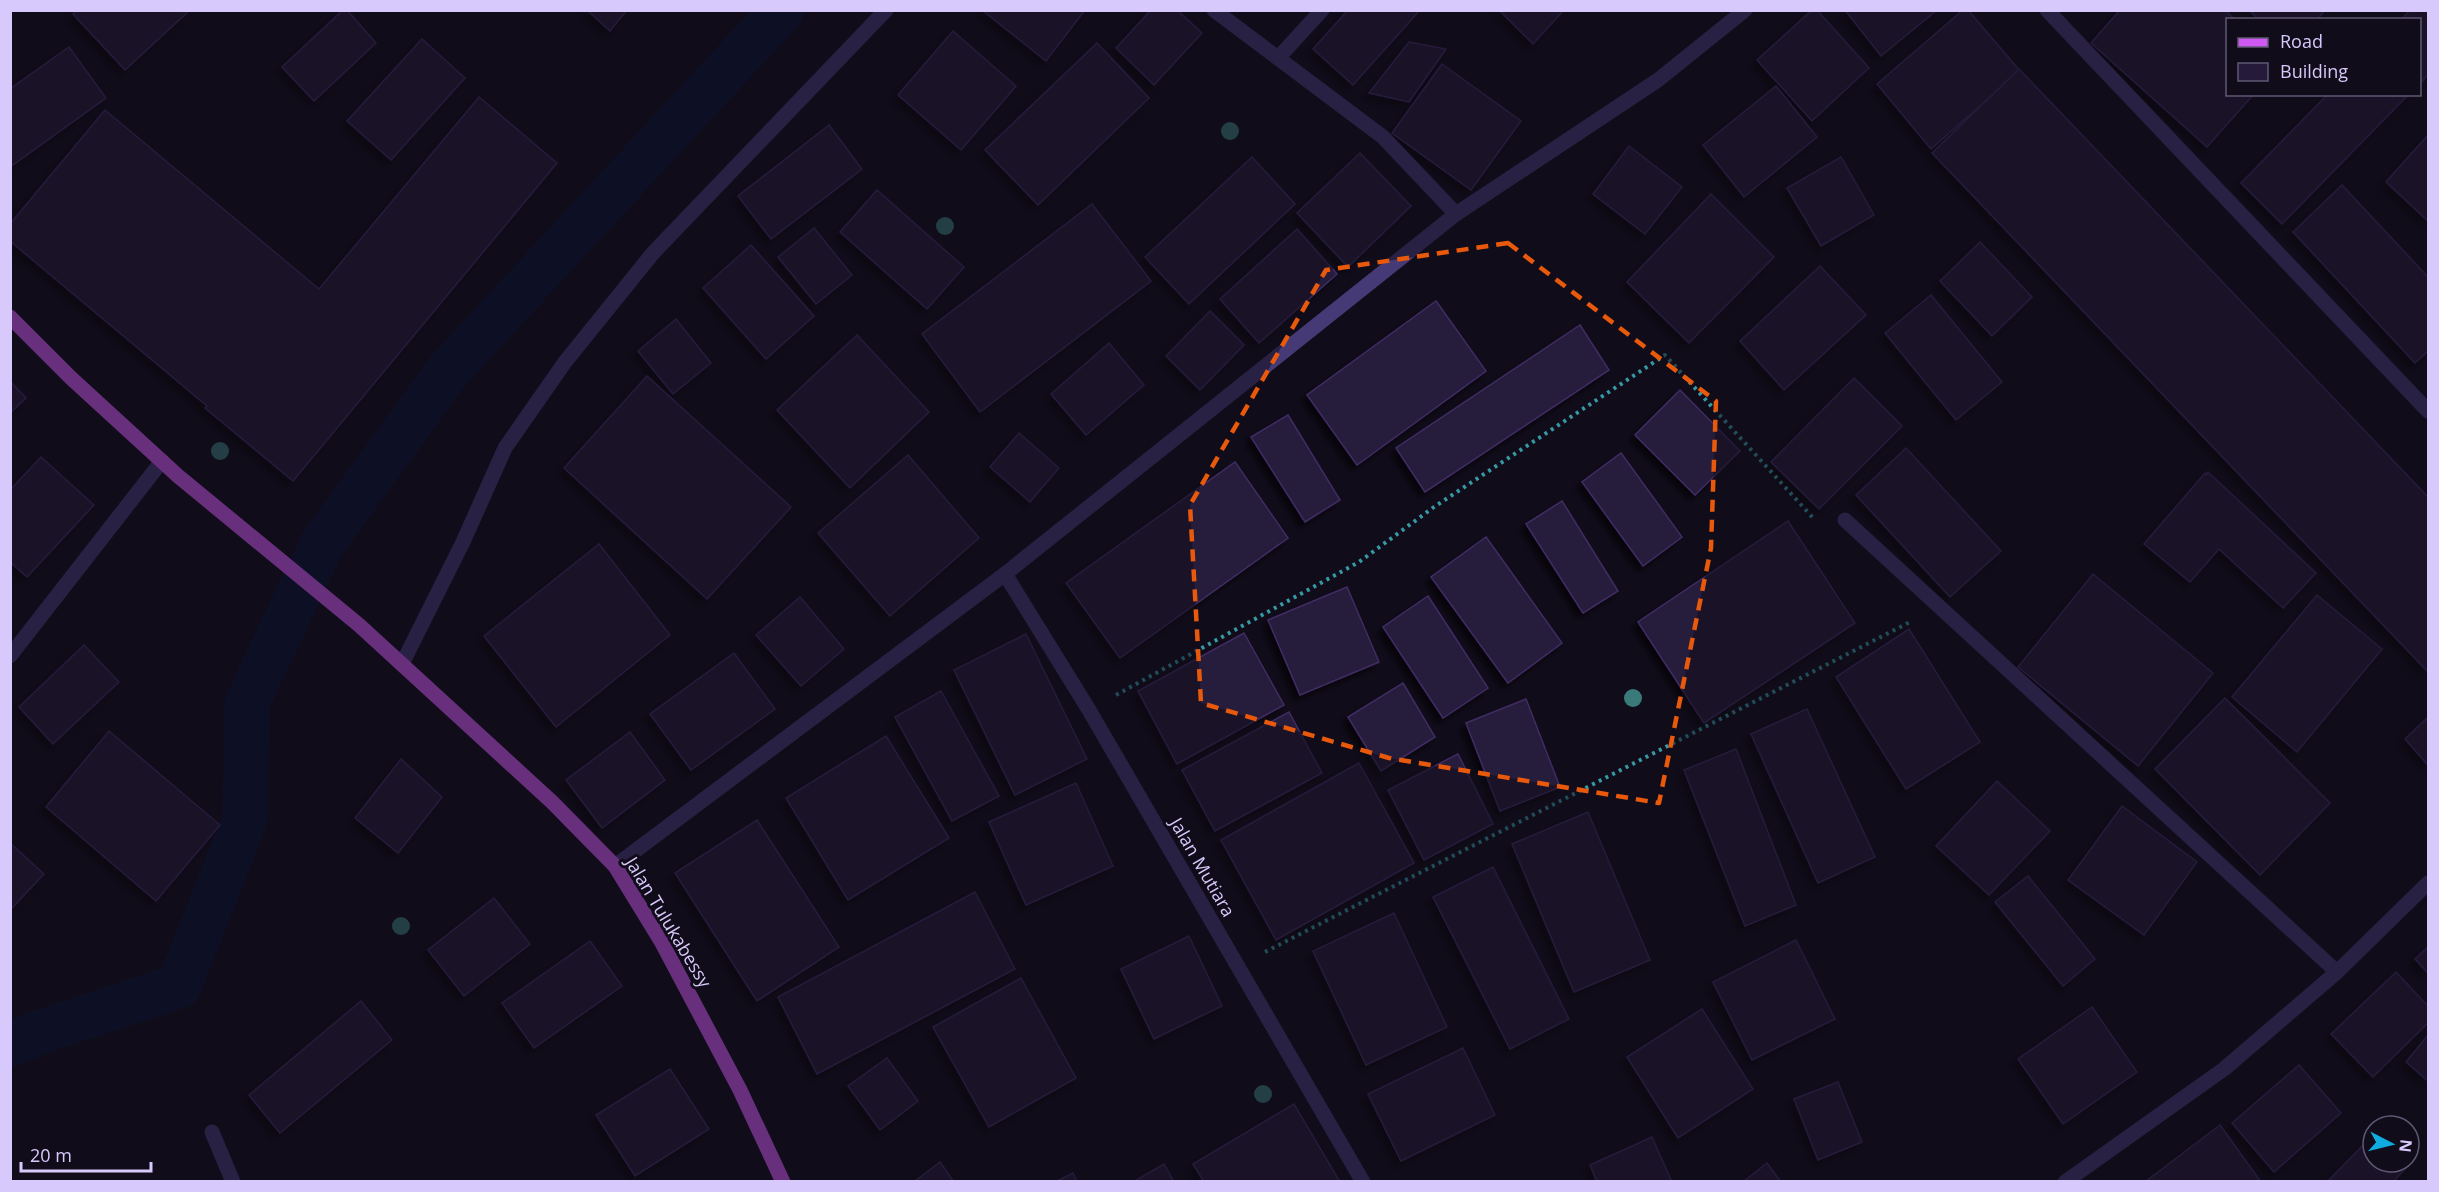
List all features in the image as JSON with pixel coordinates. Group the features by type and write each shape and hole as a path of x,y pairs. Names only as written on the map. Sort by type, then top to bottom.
{"main road":[{"name":"Jalan Tulukabessy","path":"10,317 71,378 178,476 359,625 402,664 552,802 615,866 661,941 740,1090 783,1182"}],"street":[{"path":"402,664 463,542 505,448 565,362 653,253 886,10"},
{"path":"1214,10 1383,137 1456,214"},
{"path":"1278,58 1322,10"},
{"path":"615,866 1005,574 1456,214 1659,80 1745,10"},
{"path":"2047,10 2428,411"},
{"path":"10,656 162,461"},
{"path":"1845,520 2337,972"},
{"name":"Jalan Mutiara","path":"1005,574 1089,710 1364,1182"},
{"path":"2065,1182 2224,1069 2337,972 2428,883"},
{"path":"212,1132 233,1182"}],"path":[{"path":"1089,710 1359,562 1434,507 1665,355 1820,525 1845,520"},
{"path":"1238,966 1940,607"}],"highlighted area":[{"path":"1508,243 1716,401 1711,548 1659,803 1389,758 1201,703 1190,505 1326,270"}],"building":[{"path":"78,10 190,10 125,70 73,14"},
{"path":"343,10 347,10 376,43 314,101 282,67"},
{"path":"587,10 627,10 610,31"},
{"path":"982,10 1085,10 1046,61"},
{"path":"1151,10 1177,10 1202,33 1154,85 1116,48"},
{"path":"1348,10 1420,10 1353,85 1313,49"},
{"path":"1499,10 1564,10 1533,44"},
{"path":"1812,10 1817,10 1869,68 1812,121 1757,60"},
{"path":"1845,10 1937,10 1881,56"},
{"path":"1963,10 1968,10 2020,71 1931,149 1877,84"},
{"path":"2120,10 2225,10 2233,18 2226,18 2226,96 2252,96 2207,147 2091,43"},
{"path":"2249,10 2325,10 2319,18 2257,18"},
{"path":"2410,10 2428,10 2428,74 2421,83 2421,18 2403,18"},
{"path":"953,31 1016,86 961,150 898,95"},
{"path":"422,39 465,78 391,160 347,121"},
{"path":"1409,42 1446,49 1409,102 1369,93"},
{"path":"1097,43 1149,98 1038,205 985,150"},
{"path":"69,47 106,98 10,167 10,89"},
{"path":"1442,64 1521,121 1471,190 1392,133"},
{"path":"2019,69 2428,497 2428,672 1932,153"},
{"path":"1776,86 1817,137 1744,197 1703,145"},
{"path":"2326,96 2407,96 2282,224 2241,183"},
{"path":"479,97 557,163 293,481 10,241 10,224 105,110 319,289"},
{"path":"829,125 862,169 771,239 738,196"},
{"path":"2428,135 2428,221 2386,182"},
{"path":"1629,146 1682,187 1645,234 1593,194"},
{"path":"1360,153 1411,206 1348,267 1297,213"},
{"path":"1252,157 1295,204 1189,304 1145,257"},
{"path":"1841,157 1874,215 1821,246 1787,188"},
{"path":"2342,185 2428,277 2428,351 2415,363 2293,232"},
{"path":"877,190 964,267 927,309 840,232"},
{"path":"1711,194 1774,257 1689,343 1627,282"},
{"path":"1092,204 1151,281 980,412 922,334"},
{"path":"814,228 852,275 816,304 778,257"},
{"path":"1297,229 1337,274 1259,343 1220,299"},
{"path":"1980,242 2032,297 1992,336 1940,281"},
{"path":"751,245 814,316 766,359 703,288"},
{"path":"1820,266 1866,315 1784,390 1740,341"},
{"path":"1931,295 2002,382 1956,420 1885,333"},
{"path":"1436,301 1486,371 1357,465 1307,395"},
{"path":"1210,311 1244,345 1200,390 1166,356"},
{"path":"676,319 711,363 673,394 638,351"},
{"path":"1580,325 1609,370 1425,492 1396,448"},
{"path":"857,335 929,412 850,488 777,410"},
{"path":"1109,343 1144,385 1086,435 1051,394"},
{"path":"647,376 791,507 707,599 564,468"},
{"path":"1854,378 1902,426 1819,509 1771,462"},
{"path":"10,381 26,398 10,413"},
{"path":"1680,390 1740,451 1695,495 1635,435"},
{"path":"1288,415 1340,500 1305,522 1251,437"},
{"path":"1019,433 1059,468 1030,502 990,467"},
{"path":"1906,448 2001,551 1950,597 1856,495"},
{"path":"1621,453 1682,537 1643,566 1582,482"},
{"path":"908,455 979,538 890,616 818,533"},
{"path":"41,457 94,505 27,577 10,562 10,490"},
{"path":"1235,462 1288,538 1120,658 1066,583"},
{"path":"2208,472 2316,573 2283,608 2219,549 2190,582 2144,544"},
{"path":"1562,501 1618,591 1583,613 1526,524"},
{"path":"1788,521 1855,623 1704,723 1638,622"},
{"path":"1486,537 1562,643 1508,683 1431,577"},
{"path":"599,544 670,635 556,727 484,636"},
{"path":"2093,574 2213,673 2138,766 2018,667"},
{"path":"1347,587 1379,662 1300,695 1268,620"},
{"path":"2317,595 2382,649 2297,752 2232,697"},
{"path":"1428,596 1488,688 1443,718 1383,627"},
{"path":"800,597 844,649 801,686 756,635"},
{"path":"1909,629 1980,742 1906,789 1836,677"},
{"path":"1244,633 1284,705 1177,764 1138,691"},
{"path":"1026,634 1087,759 1015,795 954,670"},
{"path":"84,645 119,682 53,744 19,707"},
{"path":"734,653 775,709 691,770 650,714"},
{"path":"1403,683 1435,737 1381,771 1348,717"},
{"path":"941,691 999,796 952,821 895,717"},
{"path":"2225,698 2330,803 2260,875 2155,769"},
{"path":"1526,699 1560,787 1500,811 1466,723"},
{"path":"1807,709 1875,857 1818,883 1751,734"},
{"path":"1289,712 1322,773 1215,831 1182,770"},
{"path":"2428,717 2428,765 2405,739"},
{"path":"109,731 220,825 156,901 46,807"},
{"path":"630,732 665,780 602,828 566,780"},
{"path":"886,736 949,838 848,900 786,798"},
{"path":"1736,749 1796,905 1745,926 1684,770"},
{"path":"1458,754 1493,824 1424,860 1388,790"},
{"path":"401,759 442,797 398,853 355,818"},
{"path":"1359,763 1414,863 1276,940 1221,840"},
{"path":"1997,781 2050,831 1989,895 1936,846"},
{"path":"1076,783 1113,866 1026,905 989,822"},
{"path":"2122,806 2197,862 2144,935 2068,880"},
{"path":"1588,812 1650,960 1574,992 1512,844"},
{"path":"757,820 839,947 757,1001 675,873"},
{"path":"10,843 44,874 10,910"},
{"path":"1493,867 1569,1019 1510,1049 1433,897"},
{"path":"2028,876 2095,959 2063,986 1995,902"},
{"path":"975,892 1015,969 817,1074 778,997"},
{"path":"494,898 530,944 464,996 428,950"},
{"path":"1394,913 1447,1027 1366,1065 1313,951"},
{"path":"1189,936 1222,1006 1154,1039 1121,969"},
{"path":"1796,940 1835,1019 1752,1060 1713,982"},
{"path":"590,941 622,986 534,1048 502,1003"},
{"path":"2428,947 2428,973 2415,959"},
{"path":"2396,972 2428,1006 2428,1023 2373,1077 2331,1034"},
{"path":"1021,978 1076,1078 989,1127 933,1027"},
{"path":"361,1001 392,1040 280,1133 249,1095"},
{"path":"2092,1007 2137,1072 2063,1124 2018,1059"},
{"path":"1702,1009 1753,1089 1678,1138 1627,1057"},
{"path":"2428,1035 2428,1081 2406,1062"},
{"path":"1463,1048 1495,1115 1401,1161 1368,1094"},
{"path":"887,1058 918,1101 880,1130 848,1086"},
{"path":"2299,1065 2341,1113 2274,1172 2232,1123"},
{"path":"670,1069 709,1129 635,1176 596,1115"},
{"path":"1838,1082 1862,1142 1818,1160 1794,1099"},
{"path":"1294,1104 1340,1182 1204,1182 1193,1164"},
{"path":"2220,1125 2261,1182 2145,1182"},
{"path":"1652,1137 1672,1182 1597,1182 1590,1165"},
{"path":"2361,1147 2361,1174 2400,1174 2393,1182 2327,1182"},
{"path":"940,1162 954,1182 914,1182"},
{"path":"1767,1163 1781,1182 1743,1182"},
{"path":"1164,1164 1174,1182 1133,1182"},
{"path":"1073,1173 1077,1182 1055,1182"}],"waterway":[{"path":"10,1045 37,1033 179,986 245,820 247,703 322,544 448,371 782,10"}]}
